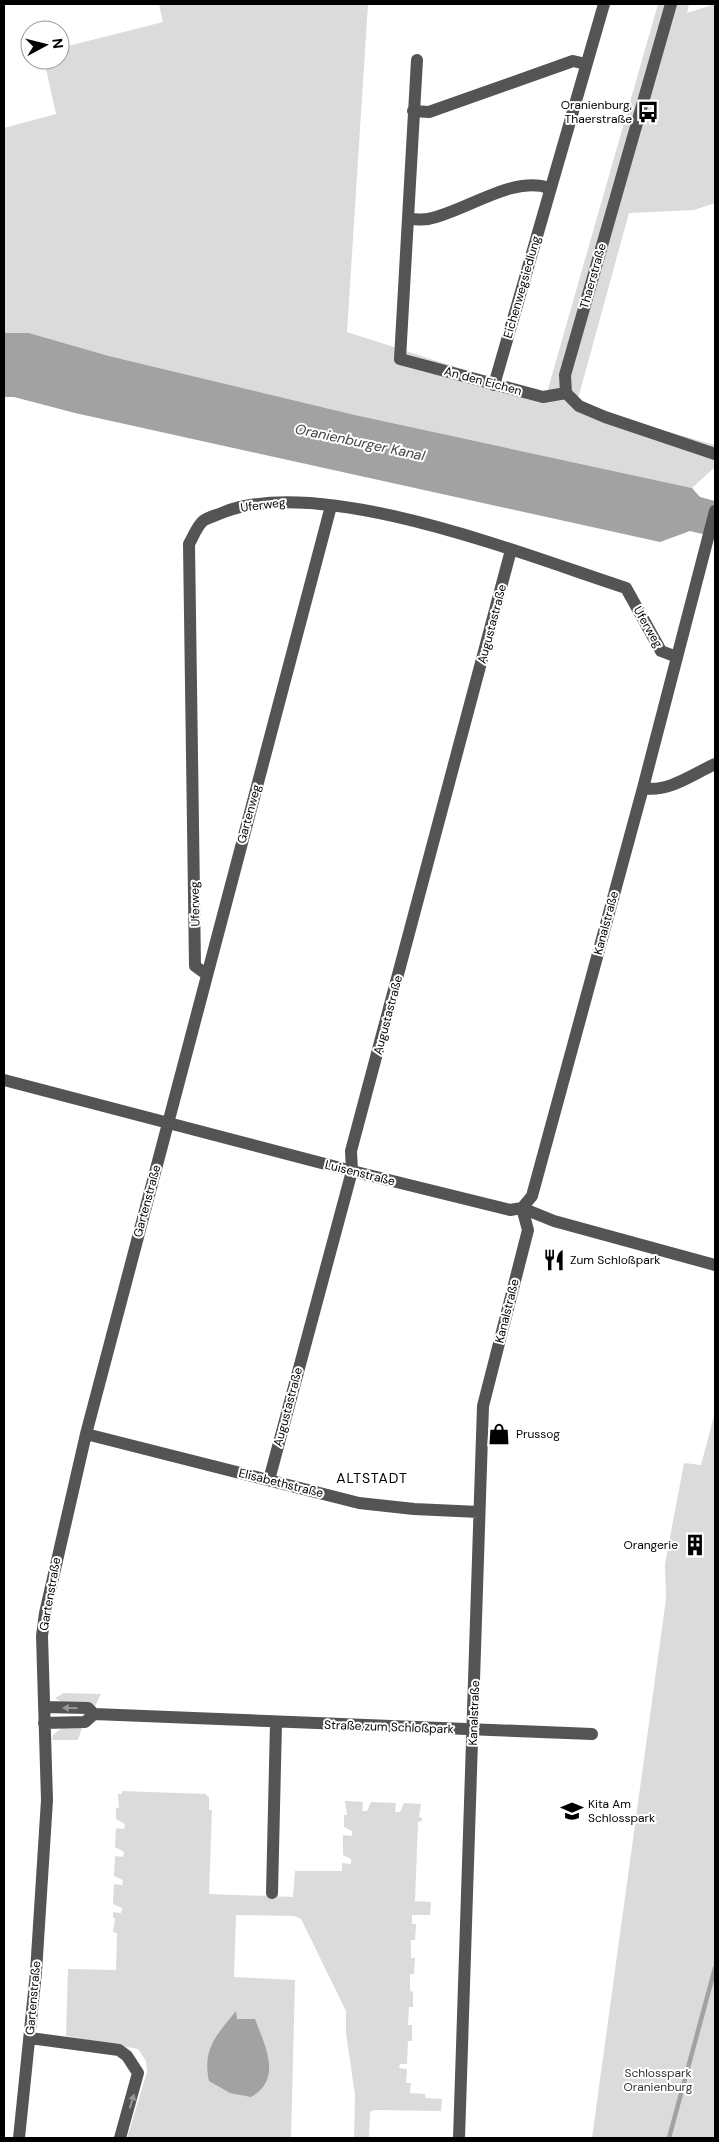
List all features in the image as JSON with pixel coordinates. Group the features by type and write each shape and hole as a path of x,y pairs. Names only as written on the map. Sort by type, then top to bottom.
{"street":[{"name":"Eichenwegsiedlung","path":"494,385 549,188 563,148 604,4"},
{"name":"Thaerstraße","path":"566,392 565,375 670,4"},
{"path":"417,60 409,219 428,219 505,191 536,184 549,188"},
{"path":"413,111 429,112 573,60 586,64"},
{"name":"An den Eichen","path":"409,219 400,359 543,397 566,392"},
{"path":"566,392 579,406 605,418 715,454"},
{"name":"Uferweg","path":"206,974 196,966 189,544 204,520 241,506 284,501 331,506 401,518 511,550 626,588 661,651 678,657"},
{"name":"Gartenweg","path":"168,1122 331,506"},
{"name":"Kanalstraße","path":"459,2138 482,1406 528,1230 522,1208 532,1196 678,657 715,511"},
{"name":"Augustastraße","path":"268,1480 352,1171 351,1151 511,550"},
{"path":"643,788 654,790 664,788 715,764"},
{"name":"Luisenstraße","path":"4,1080 352,1171 510,1210 522,1208 554,1221 715,1265"},
{"name":"Gartenstraße","path":"19,2138 30,2038 46,1800 42,1636 45,1613 86,1434 168,1122"},
{"name":"Elisabethstraße","path":"86,1434 359,1503 414,1509 479,1512"},
{"name":"Straße zum Schloßpark","path":"44,1707 88,1708 94,1714 276,1723 592,1734"},
{"name":"Straße zum Schloßpark","path":"44,1723 85,1722 94,1714"},
{"path":"272,1893 276,1723"},
{"path":"30,2038 119,2050 134,2064 138,2073 136,2086 120,2138"}],"green space":[{"path":"159,4 368,4 347,332 546,396 658,4 689,4 687,13 715,4 715,203 694,210 629,213 576,406 715,445 715,467 692,488 355,415 109,356 29,333 4,333 4,128 56,114 46,70 70,70 70,45 163,22"},
{"name":"Schlosspark Oranienburg","path":"715,1412 715,2138 592,2138 666,1599 665,1564 684,1463 701,1465"},
{"path":"64,1693 101,1694 95,1706 64,1703 55,1698"},
{"path":"63,1727 82,1728 78,1740 52,1740 53,1735"},
{"path":"122,1791 206,1794 209,1797 209,1810 212,1810 209,1894 293,1897 295,1871 342,1871 342,1863 351,1864 351,1859 343,1855 343,1835 352,1836 352,1831 344,1827 344,1815 347,1815 345,1801 363,1802 362,1811 367,1811 371,1802 396,1803 395,1812 400,1812 404,1803 421,1804 419,1817 422,1818 422,1821 418,1822 415,1901 431,1902 430,1915 412,1915 412,1924 416,1924 415,1940 411,1940 411,1958 415,1958 414,1974 410,1974 410,1991 413,1992 413,2007 409,2007 408,2025 412,2025 412,2041 408,2041 407,2064 400,2064 399,2068 407,2069 406,2083 411,2083 410,2093 425,2094 426,2098 442,2099 441,2111 374,2110 370,2112 369,2138 354,2138 355,2095 346,2033 346,2011 301,1919 294,1916 236,1915 234,1977 295,1980 291,2138 127,2138 147,2072 146,2061 138,2049 66,2036 68,1969 116,1970 117,1933 113,1932 115,1918 113,1918 113,1912 121,1913 122,1908 113,1904 114,1884 122,1885 123,1880 114,1876 115,1856 123,1857 124,1852 115,1847 116,1828 124,1829 125,1824 116,1819 116,1808 119,1808 118,1794 122,1794"}],"water":[{"name":"Oranienburger Kanal","path":"4,333 29,333 109,356 355,415 692,488 700,497 715,501 715,537 690,531 660,542 75,413 14,397 4,397"},
{"path":"236,2011 237,2019 255,2019 269,2061 267,2081 261,2090 251,2097 230,2093 209,2081 207,2070 209,2051 217,2035"}],"waterway":[{"path":"669,2138 715,1968"}],"place":[{"name":"Oranienburg, Thaerstraße","path":"648,112"},
{"name":"Zum Schloßpark","path":"554,1260"},
{"name":"Prussog","path":"499,1434"},
{"name":"Orangerie","path":"695,1545"},
{"name":"Kita Am Schlosspark","path":"572,1811"}],"district":[{"name":"ALTSTADT","path":"372,1478"}]}
